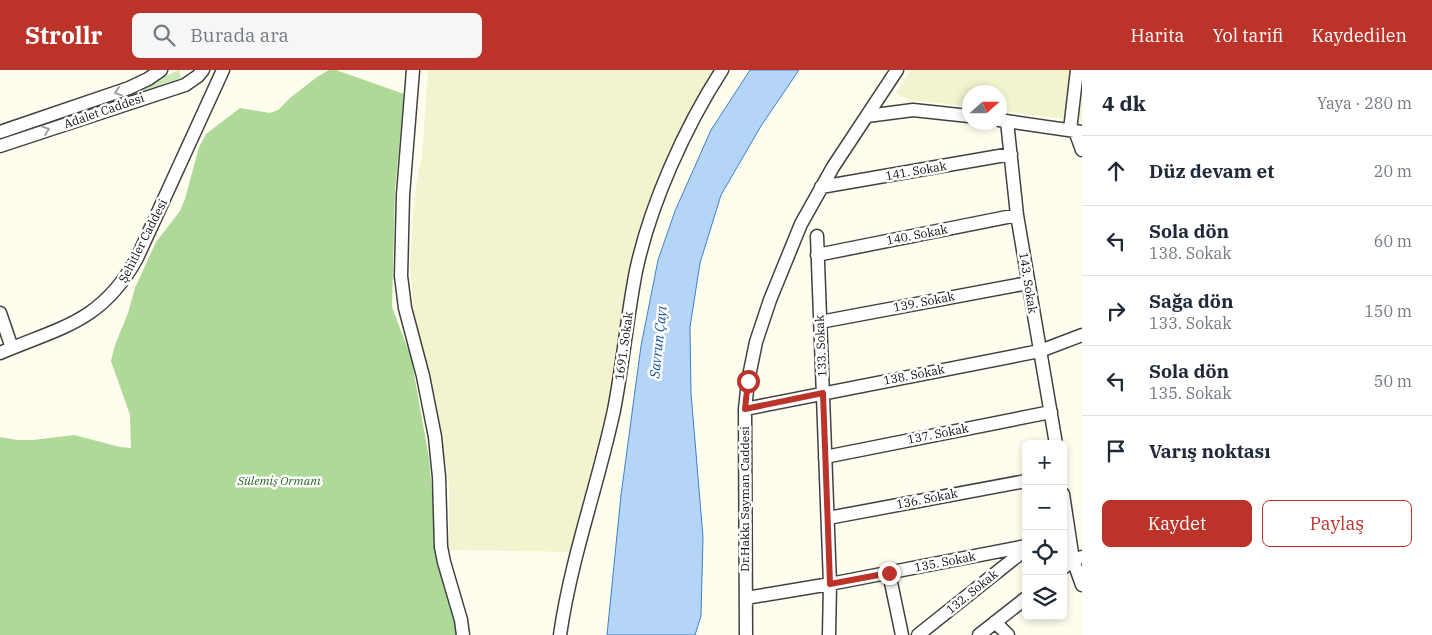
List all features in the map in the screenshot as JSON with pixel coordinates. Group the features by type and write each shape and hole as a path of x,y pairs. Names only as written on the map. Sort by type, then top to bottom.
{"street":[{"path":"0,132 129,88 161,70"},
{"name":"Adalet Caddesi","path":"0,146 185,85 203,70"},
{"name":"Şehitler Caddesi","path":"0,353 55,332 84,318 119,287 145,241 223,70"},
{"path":"413,70 403,195 401,276 405,308 423,376 434,438 439,477 441,547 461,620 463,635"},
{"name":"1691. Sokak","path":"560,635 574,564 614,410 642,246 652,215 684,138 702,101 722,70"},
{"name":"Dr.Hakkı Sayman Caddesi","path":"746,635 745,409 751,361 770,300 801,224 821,187 897,70"},
{"path":"1077,70 1076,131 1082,150"},
{"path":"867,116 913,110 962,115"},
{"path":"1007,122 1076,131"},
{"name":"143. Sokak","path":"1005,130 1028,283 1055,440"},
{"name":"141. Sokak","path":"821,187 1010,154"},
{"name":"140. Sokak","path":"817,255 1017,215"},
{"name":"133. Sokak","path":"817,236 830,584 829,635"},
{"name":"139. Sokak","path":"820,322 1028,283"},
{"path":"0,313 12,348"},
{"name":"138. Sokak","path":"745,409 1040,351 1082,336"},
{"name":"137. Sokak","path":"825,457 1051,412"},
{"name":"136. Sokak","path":"828,518 1022,482"},
{"path":"1067,538 1073,562 1082,585"},
{"name":"135. Sokak","path":"746,598 1022,549"},
{"name":"132. Sokak","path":"918,635 1022,551"},
{"path":"889,573 902,635"},
{"path":"978,635 1022,601"},
{"path":"995,622 1008,635"}],"green space":[{"path":"179,70 181,78 0,141 0,138 110,100"},
{"name":"Sülemiş Ormanı","path":"329,70 336,70 404,94 395,190 392,307 411,357 429,458 438,560 461,635 0,635 0,437 33,440 74,435 131,448 130,415 111,361 135,288 156,242 180,211 185,199 199,147 206,134 240,108 270,113 278,110 290,98"},
{"path":"428,70 718,70 658,184 613,385 570,552 449,550 449,486 440,423 413,308 410,267 416,185 422,157"},
{"path":"911,70 1082,70 1082,121 1007,112 1007,85 962,85 962,106 911,100 895,94"}],"water":[{"name":"Savrun Çayı","path":"750,70 799,70 761,126 721,195 700,263 690,327 691,393 703,537 701,616 695,635 607,635 621,495 641,346 658,260 675,211 711,130"}],"route":[{"path":"748,381 745,409 823,393 830,584 889,573"}]}
